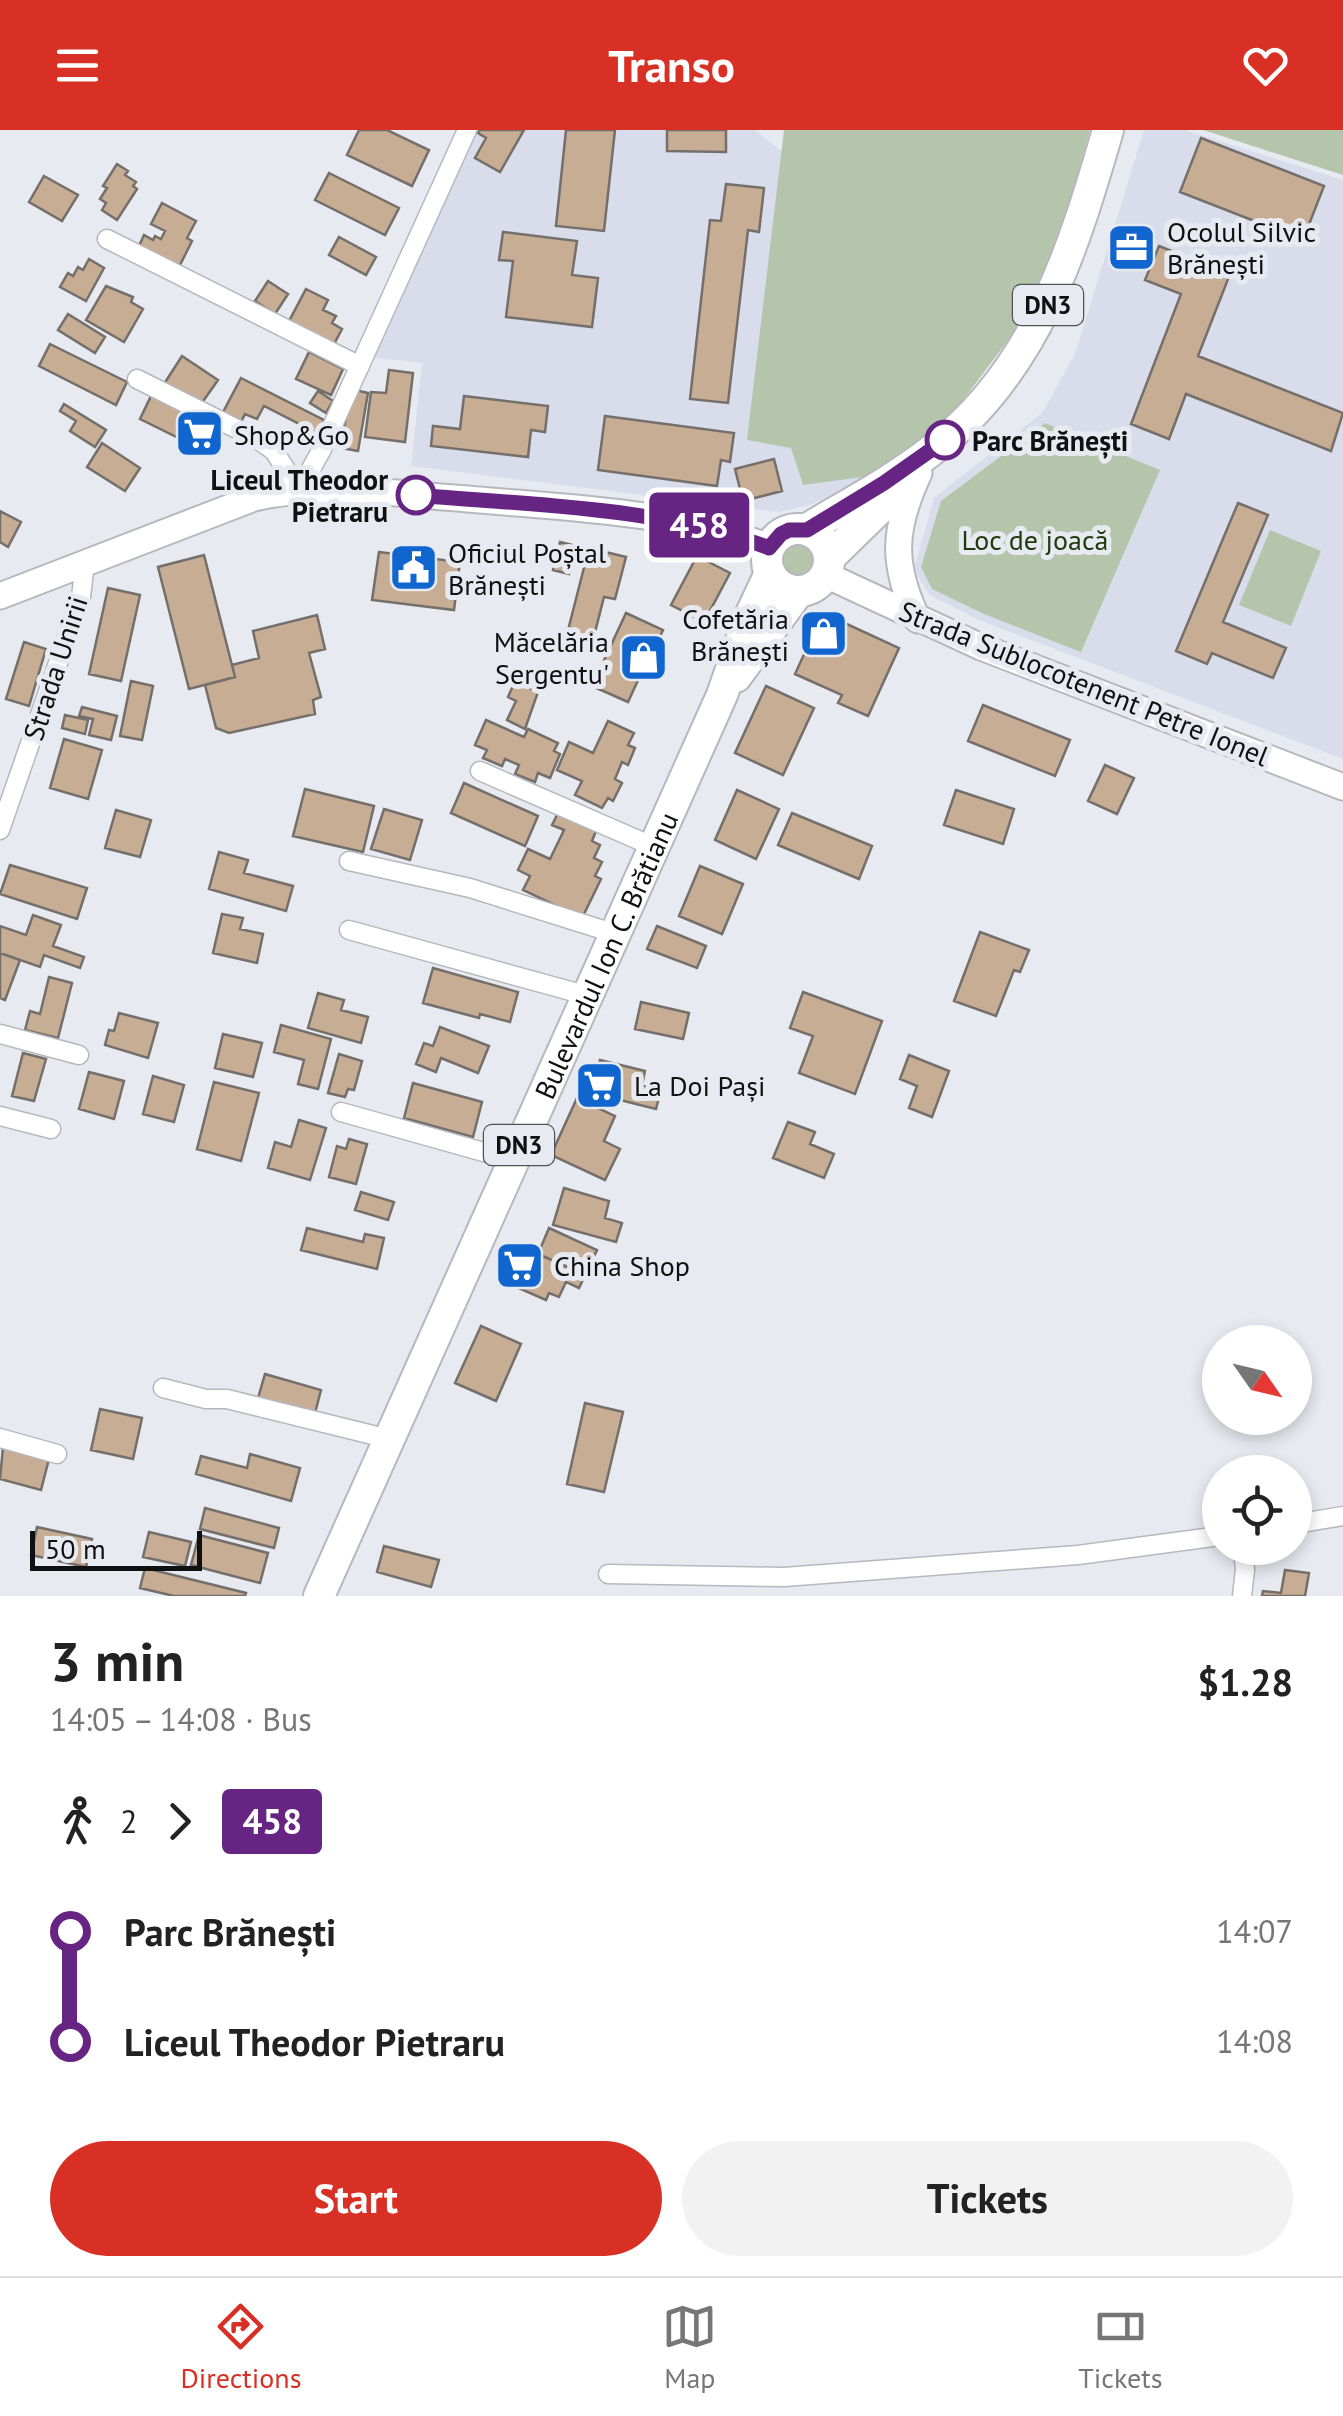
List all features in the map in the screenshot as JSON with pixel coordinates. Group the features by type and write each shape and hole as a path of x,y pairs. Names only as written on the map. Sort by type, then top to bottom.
{"main road":[{"name":"DN3","path":"828,566 1001,379 1046,308 1079,227 1108,130"},
{"name":"DN3","path":"807,530 934,449"},
{"path":"918,620 902,580 898,545 909,495 934,449"},
{"path":"0,596 254,498 299,490 416,495 706,526 769,560 782,587 799,591 820,583 828,566 822,540 807,530 789,530 774,540 769,560"},
{"name":"Bulevardul Ion C. Brătianu","path":"319,1596 722,694 769,560"},
{"name":"Strada Sublocotenent Petre Ionel","path":"828,566 918,620 1343,786"},
{"name":"Bulevardul Ion C. Brătianu","path":"722,694 799,591"}],"street":[{"path":"138,379 258,439 274,451 299,490 321,452 467,130"},
{"path":"107,238 360,366"},
{"name":"Strada Unirii","path":"0,830 81,597 85,562"},
{"path":"480,772 652,846"},
{"path":"350,861 470,888 613,933"},
{"path":"349,930 585,996"},
{"path":"0,1034 78,1055"},
{"path":"341,1112 512,1160"},
{"path":"0,1116 52,1129"},
{"path":"163,1388 206,1400 226,1399 389,1439"},
{"path":"0,1438 56,1454"},
{"path":"1312,1521 1343,1516"},
{"path":"608,1574 784,1577 1078,1555 1202,1538"},
{"path":"1242,1596 1245,1565"}],"shaded area":[{"path":"474,130 755,130 1008,330 910,439 854,485 810,505 779,512 411,466 422,363 370,357"},
{"path":"1144,130 1185,130 1343,180 1343,759 979,620 929,595 914,569 934,498 1042,413 1075,354"}],"green space":[{"path":"784,130 1090,130 1059,240 1021,323 957,408 877,475 803,485 791,448 747,440"},
{"path":"1203,130 1343,130 1343,175"},
{"name":"Loc de joacă","path":"1045,423 1160,470 1081,652 932,589 921,567 941,501"},
{"path":"1270,530 1321,551 1291,626 1239,605"},
{"path":"798,538 814,544 820,560 814,576 798,582 782,576 776,560 782,544"}],"building":[{"path":"359,130 387,130 429,150 412,186 347,155"},
{"path":"524,130 500,172 475,158 486,138 478,133"},
{"path":"566,130 615,130 604,231 556,226"},
{"path":"667,130 726,130 726,152 667,151"},
{"path":"1201,138 1324,186 1303,240 1180,192"},
{"path":"117,164 128,171 125,175 136,182 133,186 137,189 117,220 102,210 106,203 100,199"},
{"path":"329,173 399,208 385,235 315,200"},
{"path":"44,176 78,195 62,221 29,202"},
{"path":"726,184 764,188 759,232 748,230 728,403 690,399 710,220 721,221"},
{"path":"162,203 196,221 187,238 192,241 179,267 139,246 144,235 161,239 165,231 151,224"},
{"path":"503,232 577,241 572,275 598,278 592,327 506,317 513,261 499,260"},
{"path":"339,237 376,257 366,275 329,255"},
{"path":"1159,246 1230,274 1198,356 1343,413 1331,451 1186,394 1169,439 1131,424 1181,294 1145,280"},
{"path":"89,259 104,268 86,301 60,287 68,273 73,276 78,267 83,270"},
{"path":"268,281 288,294 275,314 255,301"},
{"path":"106,286 133,297 131,302 143,309 124,342 86,320"},
{"path":"306,289 328,300 323,310 336,316 332,323 342,329 333,346 288,323"},
{"path":"68,314 105,337 95,353 58,330"},
{"path":"50,344 127,382 116,405 39,366"},
{"path":"309,352 343,369 331,395 296,379"},
{"path":"182,356 218,380 199,407 164,384"},
{"path":"389,370 413,373 405,442 365,437 371,392 386,393"},
{"path":"241,378 324,420 317,433 264,406 257,419 245,414 239,426 221,416"},
{"path":"351,389 368,393 358,451 336,447"},
{"path":"318,391 333,401 326,413 310,403"},
{"path":"151,396 220,429 209,453 140,419"},
{"path":"464,396 548,406 545,432 531,430 528,457 431,446 433,426 460,429"},
{"path":"64,404 106,430 95,447 70,431 76,421 60,411"},
{"path":"605,416 734,433 730,462 721,460 717,486 598,470"},
{"path":"102,443 140,468 125,491 87,467"},
{"path":"774,459 782,491 743,501 735,469"},
{"path":"1238,503 1268,515 1223,622 1286,648 1273,678 1212,653 1207,664 1176,651"},
{"path":"0,511 21,522 8,547 0,542"},
{"path":"560,542 576,546 569,574 553,570"},
{"path":"589,548 626,557 615,599 604,597 591,648 565,642"},
{"name":"Oficiul Poștal Brănești","path":"379,552 460,562 454,610 372,600"},
{"path":"204,555 235,677 189,689 158,567"},
{"path":"697,556 730,573 704,622 671,605"},
{"path":"108,588 140,595 121,681 89,674"},
{"path":"626,613 663,630 655,647 665,652 657,671 645,665 628,702 592,686"},
{"path":"823,613 899,648 868,716 838,703 842,695 795,674"},
{"path":"317,615 325,649 309,653 321,697 313,700 315,714 229,733 216,728 205,685 235,677 232,665 259,658 253,631"},
{"path":"24,642 46,649 29,706 6,699"},
{"path":"131,681 153,686 142,740 120,736"},
{"path":"515,681 538,692 525,729 507,720 516,701 508,697"},
{"path":"766,686 814,708 783,775 735,753"},
{"path":"983,705 1070,740 1055,776 968,741"},
{"path":"82,707 117,716 111,740 89,735 93,719 79,716"},
{"path":"65,715 88,720 85,734 62,728"},
{"path":"486,720 524,737 528,729 558,743 554,751 560,754 550,778 538,773 535,782 515,774 519,765 505,759 502,766 483,758 487,750 475,745"},
{"path":"608,721 634,733 628,745 635,748 628,765 622,762 615,779 622,783 613,801 608,798 602,808 575,795 582,781 557,770 569,742 593,753"},
{"path":"64,739 102,750 88,799 50,788"},
{"path":"1105,765 1134,778 1117,814 1088,801"},
{"path":"464,783 538,816 525,846 451,813"},
{"path":"305,789 374,806 363,852 293,836"},
{"path":"737,790 779,809 756,859 715,840"},
{"path":"956,790 1014,809 1003,844 944,825"},
{"path":"384,809 422,820 410,860 371,849"},
{"path":"116,810 151,820 140,857 105,848"},
{"path":"558,813 596,831 592,841 600,845 594,858 602,862 595,876 601,879 582,918 523,890 530,876 518,870 528,849 550,859 564,830 552,825"},
{"path":"792,813 872,846 859,879 778,845"},
{"path":"219,852 248,860 244,873 293,886 286,911 209,889"},
{"path":"10,865 87,888 77,919 0,894"},
{"path":"700,866 743,884 722,934 679,916"},
{"path":"222,914 243,918 240,929 263,934 257,963 213,953"},
{"path":"33,915 61,925 53,946 84,957 80,968 44,955 40,967 0,953 0,926 26,935"},
{"path":"657,926 706,946 697,968 647,949"},
{"path":"980,932 1029,950 1020,972 1014,970 996,1016 954,1001"},
{"path":"0,953 20,960 5,1000 0,998"},
{"path":"433,968 518,992 510,1022 423,1003"},
{"path":"49,977 72,983 58,1038 25,1030 30,1011 40,1014"},
{"path":"803,992 882,1021 855,1094 799,1073 813,1036 790,1028"},
{"path":"318,993 344,1000 341,1010 368,1017 361,1043 308,1028"},
{"path":"641,1002 689,1013 683,1039 635,1029"},
{"path":"119,1013 158,1023 148,1058 105,1045"},
{"path":"281,1025 331,1039 318,1089 298,1084 304,1060 274,1052"},
{"path":"440,1027 489,1046 478,1073 441,1058 436,1072 416,1064 424,1043 433,1046"},
{"path":"223,1034 262,1043 253,1077 215,1068"},
{"path":"23,1053 46,1059 34,1101 12,1096"},
{"path":"339,1054 362,1061 354,1090 348,1089 345,1097 328,1093"},
{"path":"909,1055 949,1071 932,1117 909,1108 917,1086 900,1079"},
{"path":"600,1060 645,1071 642,1085 661,1090 656,1109 592,1093"},
{"path":"89,1072 124,1081 114,1119 79,1109"},
{"path":"153,1076 184,1085 174,1122 143,1114"},
{"path":"214,1082 259,1093 241,1161 197,1149"},
{"path":"413,1083 482,1102 473,1137 404,1118"},
{"path":"577,1098 615,1116 604,1141 620,1149 605,1180 551,1155"},
{"path":"299,1120 326,1128 310,1180 268,1168 275,1142 291,1147"},
{"path":"788,1122 815,1132 810,1144 834,1154 824,1178 773,1158"},
{"path":"349,1139 367,1144 356,1184 329,1177 337,1146 346,1149"},
{"path":"564,1188 609,1201 605,1218 622,1223 616,1242 553,1225"},
{"path":"361,1192 394,1202 388,1220 355,1210"},
{"path":"307,1228 363,1242 365,1234 384,1238 377,1269 301,1250"},
{"path":"549,1228 597,1250 579,1288 566,1282 572,1269 538,1254"},
{"path":"521,1246 572,1269 559,1297 549,1293 546,1300 505,1282"},
{"path":"481,1326 521,1344 496,1401 455,1383"},
{"path":"265,1374 321,1390 315,1413 258,1398"},
{"path":"585,1403 623,1412 604,1492 567,1484"},
{"path":"100,1409 142,1418 133,1459 91,1450"},
{"path":"3,1447 49,1459 41,1490 0,1479"},
{"path":"250,1454 300,1468 291,1501 196,1474 201,1456 247,1468"},
{"path":"205,1508 279,1528 274,1548 200,1529"},
{"path":"37,1527 92,1539 86,1567 31,1555"},
{"path":"149,1532 191,1542 185,1566 143,1557"},
{"path":"199,1535 268,1553 260,1583 191,1565"},
{"path":"384,1546 439,1560 431,1587 377,1572"},
{"path":"145,1568 246,1593 174,1596 140,1588"},
{"path":"1285,1570 1309,1573 1305,1596 1262,1596 1263,1591 1281,1593"}],"bus line":[{"name":"458","path":"416,495 706,526 769,548 781,534 798,528 807,530 945,440"}],"place":[{"name":"Ocolul Silvic Brănești","path":"1132,247"},
{"name":"Shop&Go","path":"199,434"},
{"name":"Parc Brănești","path":"945,440"},
{"name":"Liceul Theodor Pietraru","path":"416,495"},
{"name":"Oficiul Poștal Brănești","path":"413,568"},
{"name":"Cofetăria Brănești","path":"824,634"},
{"name":"Măcelăria Sergentu'","path":"644,657"},
{"name":"La Doi Pași","path":"599,1085"},
{"name":"China Shop","path":"519,1265"}]}
